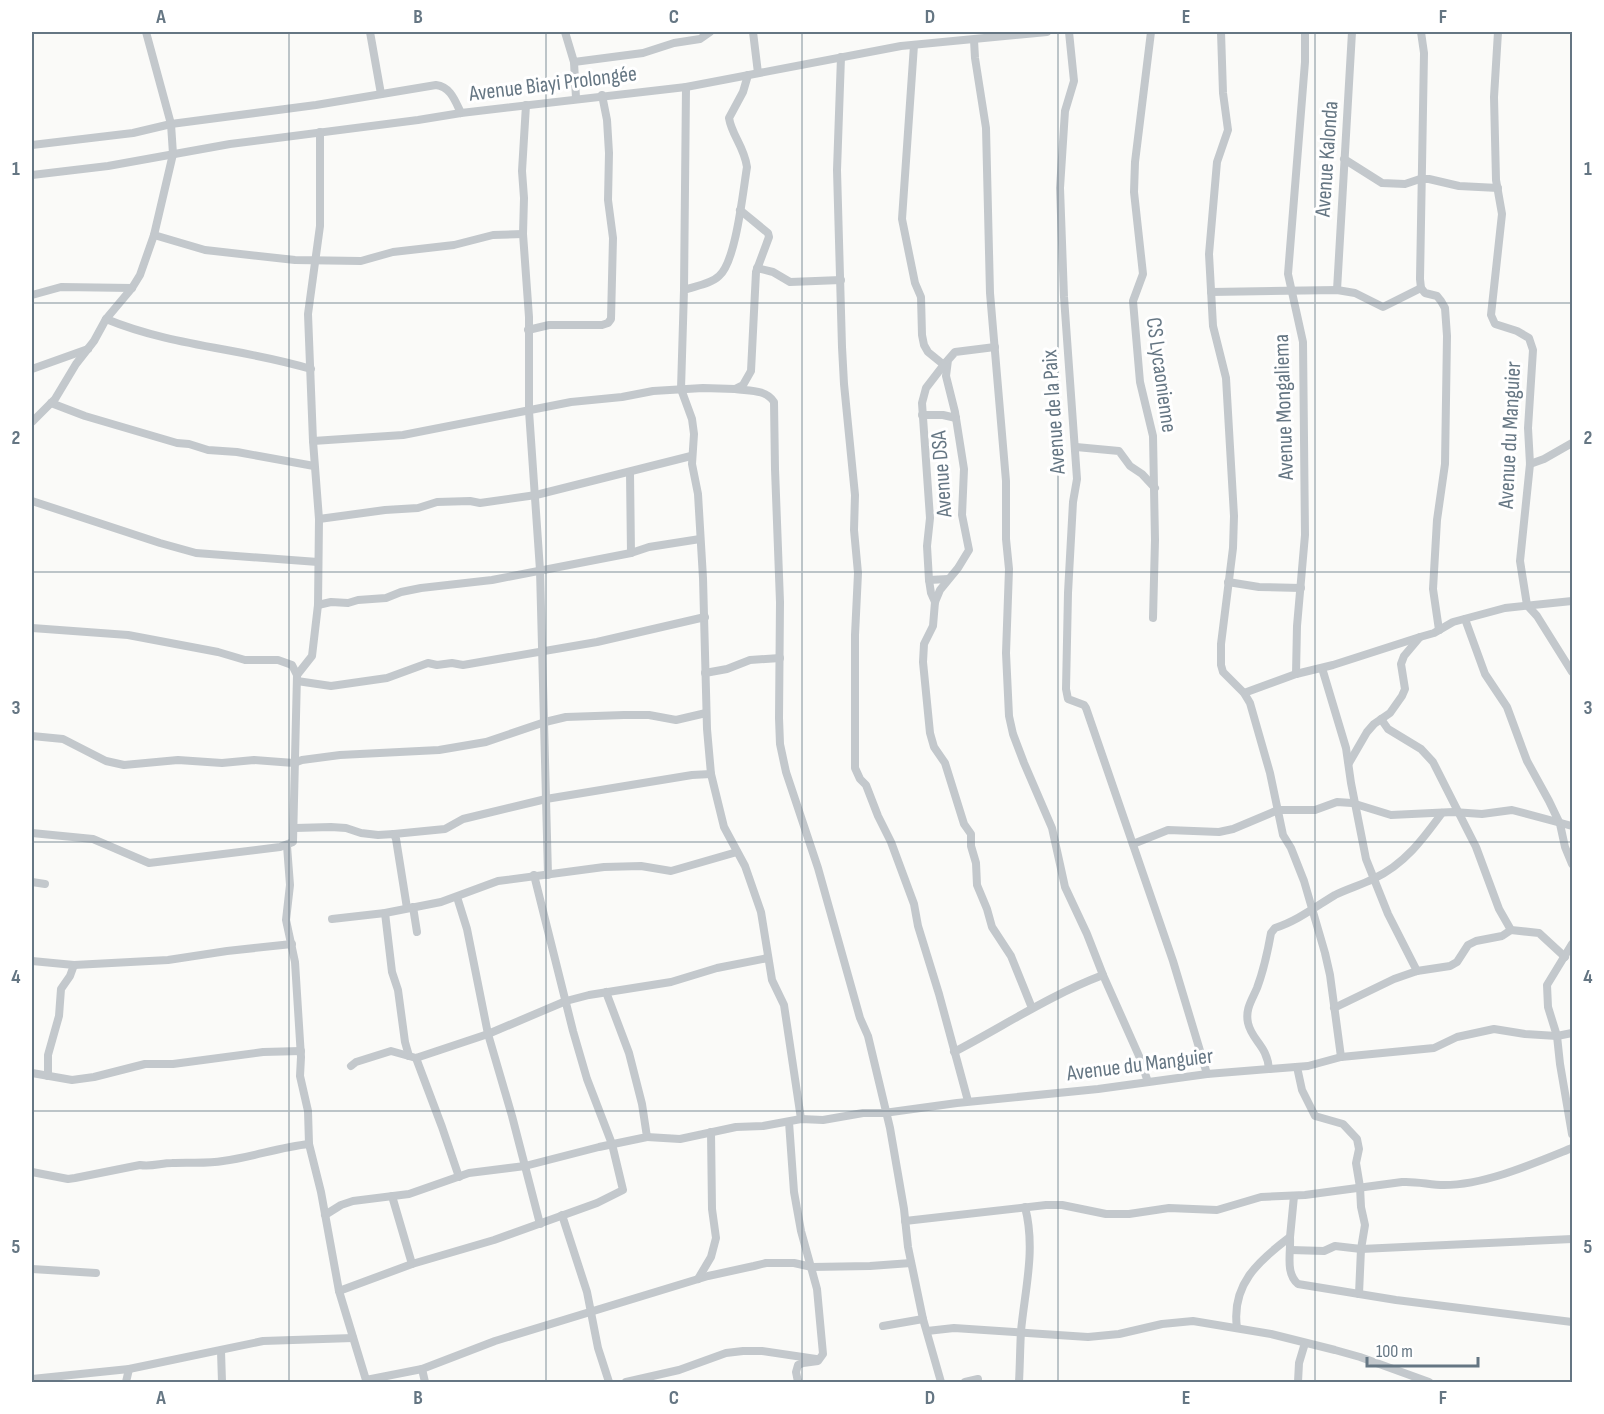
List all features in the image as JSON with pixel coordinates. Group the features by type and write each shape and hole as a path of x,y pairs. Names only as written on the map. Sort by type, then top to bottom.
{"street":[{"path":"32,422 61,390 106,319 132,288 140,275 154,235 172,154 171,124 146,32"},
{"path":"370,32 381,94"},
{"path":"565,32 574,62 576,98"},
{"path":"574,62 643,53 674,43 700,39 710,32"},
{"path":"753,32 758,73"},
{"name":"Avenue Biayi Prolongée","path":"32,175 461,113 686,87 914,45 1047,32"},
{"name":"Avenue de la Paix","path":"1069,32 1074,81 1065,111 1060,188 1064,297 1077,479 1073,502 1068,593 1066,688 1068,699 1081,703 1086,708 1134,844"},
{"name":"CS Lycaonienne","path":"1151,32 1135,162 1134,192 1143,274 1133,301 1140,382 1153,436 1155,488 1153,618"},
{"path":"1221,32 1223,93 1228,130 1219,153 1214,185 1209,254 1213,326 1226,378 1234,534 1221,644 1221,665 1223,672 1244,693 1250,703 1262,743 1283,835 1300,870 1329,969 1341,1057"},
{"name":"Avenue Mongaliema","path":"1296,674 1305,484 1303,342 1288,274 1305,62 1305,32"},
{"name":"Avenue Kalonda","path":"1337,290 1352,32"},
{"path":"1421,32 1424,61 1420,179 1421,288 1425,293 1437,296 1441,301 1447,336 1445,464 1437,520 1433,588 1439,630"},
{"name":"Avenue du Manguier","path":"1498,32 1494,97 1496,180 1502,214 1491,315 1495,324 1517,331 1528,338 1533,350 1528,420 1530,464 1520,561 1527,605 1537,616 1572,672"},
{"path":"974,40 986,128 990,293 1006,481 1006,539 1009,569 1006,653 1012,734 1052,828 1065,887 1139,1056 1148,1082"},
{"path":"914,45 902,219 915,283 921,297 924,345 928,352 946,363"},
{"path":"841,57 837,170 844,384 855,495 854,530 858,573 855,635 855,768 871,795 909,889 968,1101"},
{"path":"684,290 714,280 721,275 730,262 747,167 745,154 731,130 729,118 743,92 748,75"},
{"path":"32,145 133,133 171,124 316,105 427,86 443,86 450,92 461,113"},
{"path":"686,87 681,389 692,419 694,434 691,456 698,500 705,617 706,713 711,774 721,819 745,866 761,912 772,980 784,1005 801,1119"},
{"path":"528,330 549,325 602,325 611,319 613,238 608,200 607,120 602,95"},
{"path":"526,105 522,171 523,234 529,411 540,570 548,875"},
{"path":"297,678 312,656 318,605 319,519 312,441 308,314 320,216 320,132"},
{"path":"1344,159 1382,183 1405,184 1420,179 1430,179 1459,186 1498,188"},
{"path":"735,389 743,385 751,371 757,267 769,237 768,233 740,210"},
{"path":"154,235 205,250 295,260 361,261 393,252 454,245 493,235 523,234"},
{"path":"757,267 790,282 841,280"},
{"path":"32,295 61,287 132,288"},
{"path":"1211,292 1337,290 1355,293 1383,307 1421,288"},
{"path":"106,319 135,331 169,340 280,360 310,369"},
{"path":"935,602 928,580 927,546 930,518 922,403 926,388 955,352 995,347"},
{"path":"32,369 88,349"},
{"name":"Avenue DSA","path":"946,363 946,376 956,418 964,469 962,515 969,550 940,590 935,602 933,626 924,644 930,733 934,747 945,763 964,824 971,834 977,885 998,938 1011,956 1032,1008"},
{"path":"312,441 403,435 571,402 681,389 735,389 767,394 774,402 776,410 774,468 780,602 778,718 786,772 818,868 860,1018 868,1036 890,1128 911,1263 923,1319 941,1383"},
{"path":"51,403 85,416 177,443 314,466"},
{"path":"922,415 956,418"},
{"path":"1530,464 1572,443"},
{"path":"1076,447 1119,451 1130,466 1142,474 1155,488"},
{"path":"319,519 418,508 437,502 480,503 536,495 691,456"},
{"path":"630,473 631,553"},
{"path":"32,501 196,553 318,562"},
{"path":"318,605 324,602 348,603 386,598 421,588 492,580 631,553 649,547 700,539"},
{"path":"928,580 948,579"},
{"path":"1228,582 1259,587 1301,588"},
{"path":"1244,693 1296,674 1420,637 1465,619 1505,608 1572,601"},
{"path":"297,678 331,686 387,678 428,663 463,665 597,642 705,617"},
{"path":"1465,619 1485,674 1507,707 1527,761 1550,801 1560,824 1565,847 1572,864"},
{"path":"32,628 128,635 218,652 245,660 278,660 292,665 297,678 294,763 295,828 293,842 287,846 149,863 93,839 32,833"},
{"path":"1348,764 1367,732 1390,713 1402,696 1405,689 1401,664 1404,656 1420,637"},
{"path":"705,673 727,669 750,660 780,658"},
{"path":"1322,668 1346,748 1366,859 1388,914 1417,971"},
{"path":"32,736 63,739 106,761 124,765 178,760 222,764 254,760 294,763 340,755 439,750 486,742 566,717 624,715 676,720 706,713"},
{"path":"1381,719 1388,729 1421,749 1432,762 1476,846 1499,909 1511,930"},
{"path":"295,828 331,827 369,834 445,829 463,819 546,799 692,775 711,774"},
{"path":"1207,1074 1134,844 1168,830 1219,832 1233,829 1278,810 1315,810 1337,802 1355,804 1391,815 1482,814 1512,810 1572,826"},
{"path":"1269,1069 1268,1057 1260,1042 1252,1034 1247,1012 1257,987 1271,933 1275,928 1312,911 1336,894 1395,867 1411,853 1442,813"},
{"path":"394,834 417,932"},
{"path":"287,846 290,885 286,920 295,962 301,1051 300,1076 308,1112 309,1144 339,1291 366,1380 422,1369 495,1341 698,1280 766,1263 794,1263 812,1267 888,1266 911,1263"},
{"path":"332,918 385,913 457,897 498,881 534,875 604,867 641,866 670,871 737,852"},
{"path":"339,1291 412,1264 540,1224 597,1203 623,1190 612,1144 587,1079 534,875"},
{"path":"32,882 45,884"},
{"path":"457,897 467,929 488,1034 540,1224"},
{"path":"385,913 392,972 399,996 405,1042 442,1127 459,1177"},
{"path":"1334,1008 1394,979 1417,971 1450,966 1457,962 1468,945 1476,941 1502,936 1511,930 1539,933 1564,957"},
{"path":"32,961 74,964 173,959 292,944"},
{"path":"1572,944 1547,985 1546,991 1548,1007 1557,1036 1572,1134"},
{"path":"351,1066 356,1062 391,1051 412,1057 488,1034 566,1001 671,982 717,968 768,958"},
{"path":"48,1076 48,1055 59,1016 61,989 70,976 74,964"},
{"path":"954,1052 1032,1008 1103,975"},
{"path":"606,992 629,1053 642,1104 647,1137"},
{"name":"Avenue du Manguier","path":"325,1215 353,1200 409,1194 481,1170 525,1166 647,1137 680,1139 736,1127 763,1126 801,1119 823,1120 863,1113 885,1113 968,1101 1207,1074 1308,1066 1341,1057 1434,1048 1457,1037 1494,1029 1557,1036 1572,1034"},
{"path":"32,1073 72,1080 145,1064 173,1064 263,1052 301,1051"},
{"path":"1297,1067 1302,1090 1315,1116 1343,1124 1357,1139 1359,1149 1356,1163 1360,1187 1360,1207 1365,1225 1361,1249 1359,1294"},
{"path":"789,1122 794,1192 801,1231 817,1288 823,1354 820,1359 798,1365 796,1372 798,1383"},
{"path":"698,1280 711,1257 716,1238 712,1209 711,1132"},
{"path":"32,1172 68,1179 140,1165 221,1162 289,1146 309,1144"},
{"path":"906,1221 1062,1205 1091,1213 1129,1214 1169,1208 1217,1210 1261,1197 1294,1196 1413,1181 1444,1185 1476,1181 1533,1165 1572,1148"},
{"path":"392,1196 412,1264"},
{"path":"1294,1196 1289,1272 1298,1284 1485,1312 1572,1322"},
{"path":"1019,1383 1021,1333 1031,1254 1030,1226 1025,1207"},
{"path":"562,1215 585,1285 598,1348 609,1383"},
{"path":"1237,1328 1237,1300 1258,1262 1290,1237"},
{"path":"1291,1250 1324,1251 1335,1246 1361,1249 1572,1239"},
{"path":"32,1269 96,1274"},
{"path":"883,1326 923,1319"},
{"path":"927,1330 954,1328 1102,1336 1162,1324 1193,1321 1271,1334 1360,1356 1429,1383"},
{"path":"32,1378 129,1369 263,1341 353,1338"},
{"path":"1298,1383 1299,1363 1305,1342"},
{"path":"221,1351 222,1383"},
{"path":"626,1383 679,1370 726,1353 762,1351 820,1359"},
{"path":"126,1383 129,1369"},
{"path":"422,1369 425,1383"},
{"path":"965,1383 978,1379"}]}
